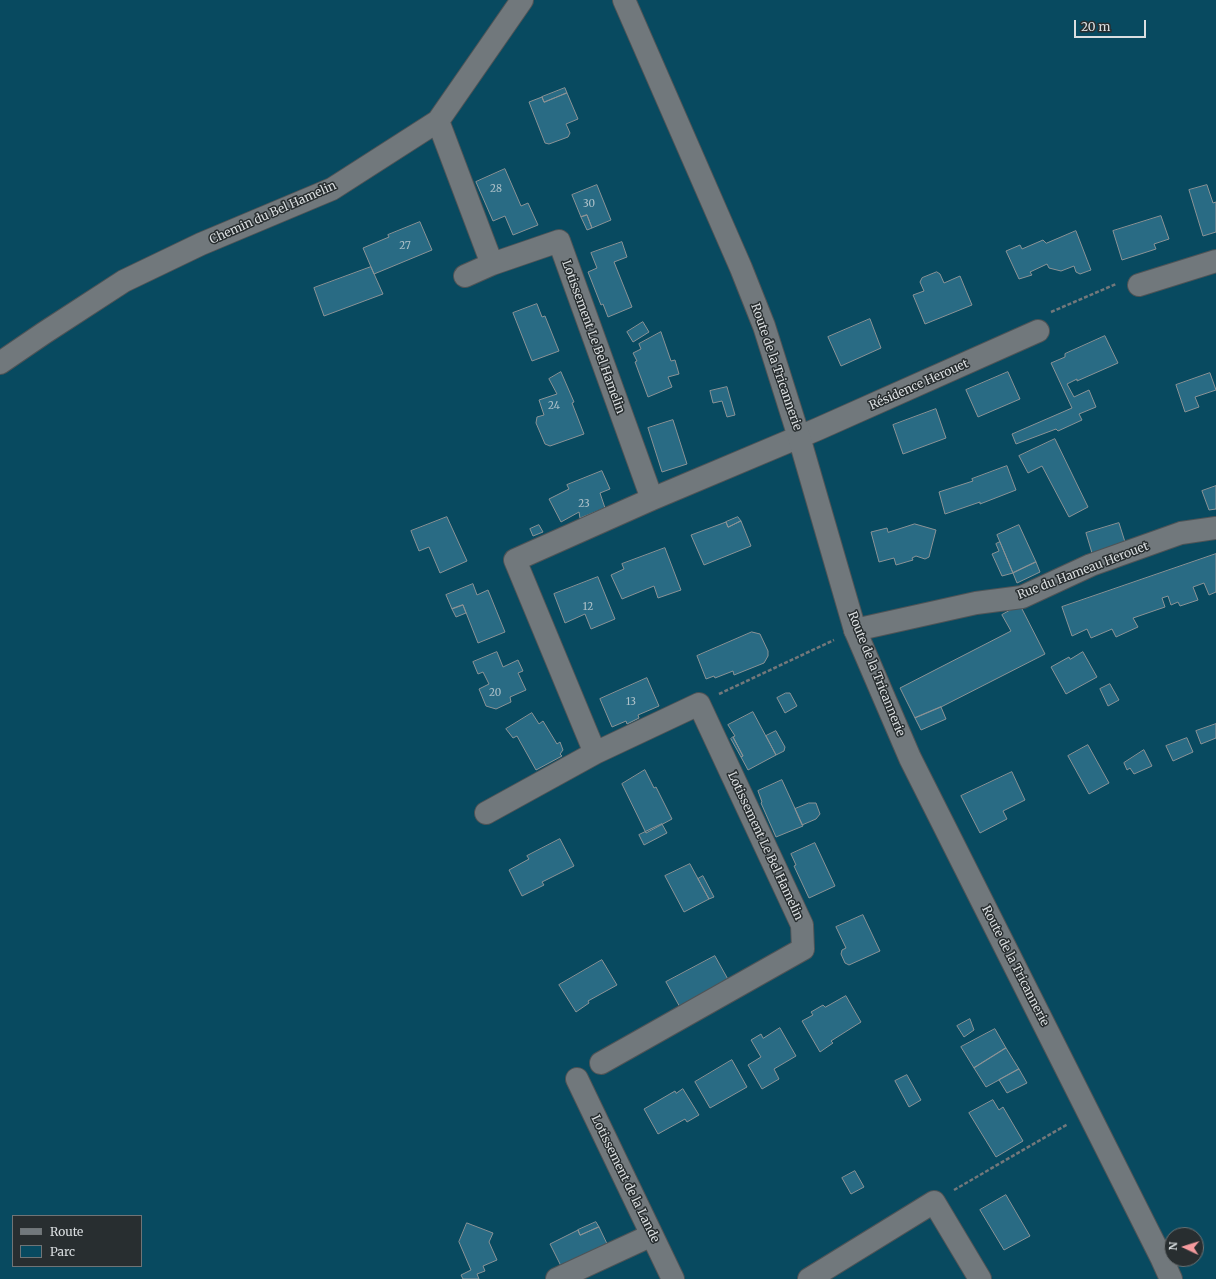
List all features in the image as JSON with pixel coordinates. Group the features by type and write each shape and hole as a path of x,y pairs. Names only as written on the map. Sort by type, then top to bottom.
{"street":[{"name":"Chemin du Bel Hamelin","path":"0,363 124,281 201,244 332,189 438,121 522,0"},
{"name":"Route de la Tricannerie","path":"624,0 741,268 764,326 799,437 855,630 910,758 1089,1112 1171,1279"},
{"path":"438,121 492,264"},
{"name":"Lotissement Le Bel Hamelin","path":"465,276 492,264 559,241 652,499"},
{"path":"1139,285 1216,261"},
{"name":"Résidence Herouet","path":"799,437 1038,331"},
{"path":"595,753 515,560 652,499 799,437"},
{"name":"Rue du Hameau Herouet","path":"855,630 976,603 1022,597 1091,565 1181,533 1216,528"},
{"path":"486,813 595,753 699,704"},
{"name":"Lotissement Le Bel Hamelin","path":"601,1063 803,949 802,925 699,704"},
{"name":"Lotissement de la Lande","path":"577,1079 673,1279"},
{"path":"808,1279 934,1202 980,1279"},
{"path":"557,1279 652,1235"}],"path":[{"path":"1038,331 1033,320 1136,275 1139,285"},
{"path":"699,704 855,630"},
{"path":"934,1202 1089,1112"}],"green space":[{"path":"0,0 1216,0 1216,1279 0,1279"}],"building":[{"path":"565,88 567,93 544,102 542,97"},
{"path":"567,93 578,119 566,124 570,133 568,137 549,144 545,143 529,102 542,97 544,102"},
{"path":"505,169 521,206 528,203 538,225 513,235 505,216 493,221 476,182"},
{"path":"597,185 611,220 592,228 587,215 581,217 572,195"},
{"path":"1207,185 1213,203 1216,202 1216,232 1203,236 1189,190"},
{"path":"587,215 592,228 587,230 581,217"},
{"path":"1161,216 1169,239 1154,244 1156,249 1122,260 1113,231"},
{"path":"420,222 432,250 374,274 363,248 389,237 388,235"},
{"path":"1076,231 1091,270 1080,274 1076,272 1074,266 1061,271 1049,268 1047,264 1030,272 1032,275 1019,279 1006,251 1020,245 1022,249 1043,240 1046,243"},
{"path":"622,242 627,257 614,262 632,307 608,317 603,304 601,305 588,272 597,268 591,253"},
{"path":"371,267 383,294 324,316 314,288"},
{"path":"937,272 940,274 944,283 960,276 972,305 925,324 913,295 924,291 920,282 922,278"},
{"path":"537,304 542,317 545,316 559,351 532,361 513,313"},
{"path":"870,319 881,348 841,366 828,337"},
{"path":"643,322 649,332 633,342 627,332"},
{"path":"661,332 671,361 675,360 679,374 668,377 672,387 648,397 635,362 637,361 633,353 641,349 639,344"},
{"path":"1105,336 1118,363 1067,384 1074,397 1089,390 1096,407 1079,414 1082,420 1058,431 1056,429 1016,444 1012,434 1072,408 1051,363 1065,357 1065,354"},
{"path":"561,372 574,402 572,403 584,434 550,446 545,444 536,423 537,417 544,415 539,400 557,394 549,379"},
{"path":"1008,372 1020,399 978,417 966,390"},
{"path":"1210,373 1216,390 1195,397 1199,407 1185,412 1176,385"},
{"path":"727,387 735,415 727,417 722,401 713,403 710,391"},
{"path":"936,409 946,438 903,454 893,425"},
{"path":"673,420 687,464 662,472 648,428"},
{"path":"1055,439 1088,507 1069,517 1042,466 1028,473 1019,456"},
{"path":"1007,466 1016,490 980,504 980,502 945,514 939,492 973,481 972,479"},
{"path":"602,471 610,489 600,493 605,508 580,518 579,512 561,522 549,499 569,489 567,485"},
{"path":"1216,486 1216,509 1209,510 1202,491"},
{"path":"447,517 467,561 440,573 429,547 419,551 411,531"},
{"path":"738,517 741,521 728,527 726,522"},
{"path":"741,521 751,546 704,565 691,535 726,522 728,527"},
{"path":"1119,523 1125,542 1092,553 1086,533"},
{"path":"915,524 936,530 929,557 925,559 916,556 912,558 913,560 896,565 894,558 879,562 871,532 887,528 888,532"},
{"path":"539,525 543,532 533,536 530,529"},
{"path":"1019,525 1036,562 1013,573 997,535"},
{"path":"1000,542 1013,573 1002,576 992,554 999,551 996,544"},
{"path":"665,548 681,590 658,598 654,586 622,599 611,575 624,569 622,564"},
{"path":"1216,554 1216,592 1209,595 1204,583 1193,587 1198,600 1180,606 1178,602 1171,605 1168,596 1162,598 1165,607 1133,618 1138,627 1116,637 1112,629 1091,638 1087,629 1072,636 1062,607"},
{"path":"1036,562 1040,572 1017,583 1013,573"},
{"path":"598,577 615,619 591,629 585,614 565,623 554,594"},
{"path":"473,584 477,595 488,590 505,632 478,643 463,605 452,609 446,595"},
{"path":"463,605 466,613 456,617 452,609"},
{"path":"1020,605 1045,654 941,707 915,718 900,688 1011,631 1002,615"},
{"path":"752,632 760,634 768,651 768,656 764,663 734,675 733,671 715,678 714,676 706,679 697,656"},
{"path":"497,652 503,667 518,660 523,671 518,673 526,690 510,697 511,702 496,709 486,706 479,689 489,684 483,672 478,674 473,662"},
{"path":"1083,652 1097,677 1066,694 1051,667 1069,657 1070,659"},
{"path":"647,678 659,706 638,715 639,718 627,724 626,721 612,727 600,699"},
{"path":"1110,684 1119,700 1108,706 1100,689"},
{"path":"786,693 790,693 797,706 785,713 777,698"},
{"path":"941,707 946,719 921,730 915,718"},
{"path":"753,712 776,755 748,770 741,757 743,756 733,737 735,736 728,725"},
{"path":"532,713 539,724 543,721 557,744 560,742 563,750 560,754 562,756 536,770 517,736 513,738 506,729"},
{"path":"1216,724 1216,738 1201,744 1196,731"},
{"path":"776,731 785,747 784,751 776,755 766,736"},
{"path":"733,737 743,756 741,757 731,739"},
{"path":"1187,738 1193,752 1173,761 1166,746"},
{"path":"1088,745 1109,783 1089,794 1068,756"},
{"path":"1144,750 1152,766 1134,774 1130,768 1127,770 1124,763"},
{"path":"645,770 654,788 656,787 672,819 646,833 622,784"},
{"path":"1012,772 1025,800 1003,811 1007,819 980,833 961,796"},
{"path":"782,780 803,826 776,837 761,803 762,802 758,791"},
{"path":"809,803 816,803 820,814 816,819 802,825 795,809"},
{"path":"662,824 667,833 644,845 639,835"},
{"path":"560,839 574,866 542,882 544,885 522,896 509,870 529,859 527,856"},
{"path":"815,843 835,886 809,898 794,866 796,865 791,854"},
{"path":"690,864 709,899 684,912 665,876"},
{"path":"703,876 714,897 709,899 698,879"},
{"path":"863,915 880,951 849,965 845,963 841,954 842,950 846,948 836,927"},
{"path":"715,956 730,983 681,1009 666,982"},
{"path":"602,960 617,985 588,1001 589,1003 576,1012 559,985"},
{"path":"846,996 861,1022 831,1041 833,1043 820,1052 802,1021 813,1015 811,1012 823,1005 825,1007"},
{"path":"970,1019 974,1030 964,1037 957,1026"},
{"path":"780,1028 796,1056 774,1069 779,1079 762,1089 748,1065 761,1057 751,1040 761,1034 763,1038"},
{"path":"995,1029 1006,1048 974,1068 961,1047"},
{"path":"1006,1048 1019,1069 986,1087 974,1068"},
{"path":"732,1060 747,1087 710,1108 695,1082"},
{"path":"1019,1069 1027,1083 1007,1093 999,1080"},
{"path":"907,1075 921,1100 909,1107 895,1081"},
{"path":"683,1089 699,1115 687,1122 685,1119 658,1134 644,1109 675,1091 676,1093"},
{"path":"993,1100 999,1110 1003,1107 1023,1141 996,1157 969,1113"},
{"path":"855,1171 864,1187 851,1194 842,1178"},
{"path":"1006,1195 1030,1236 1004,1250 980,1210"},
{"path":"596,1222 599,1227 580,1235 578,1230"},
{"path":"467,1223 493,1233 489,1242 497,1260 483,1266 485,1271 477,1274 479,1279 463,1279 461,1275 471,1270 459,1242"},
{"path":"599,1227 610,1250 563,1270 550,1244 578,1230 580,1235"}]}
